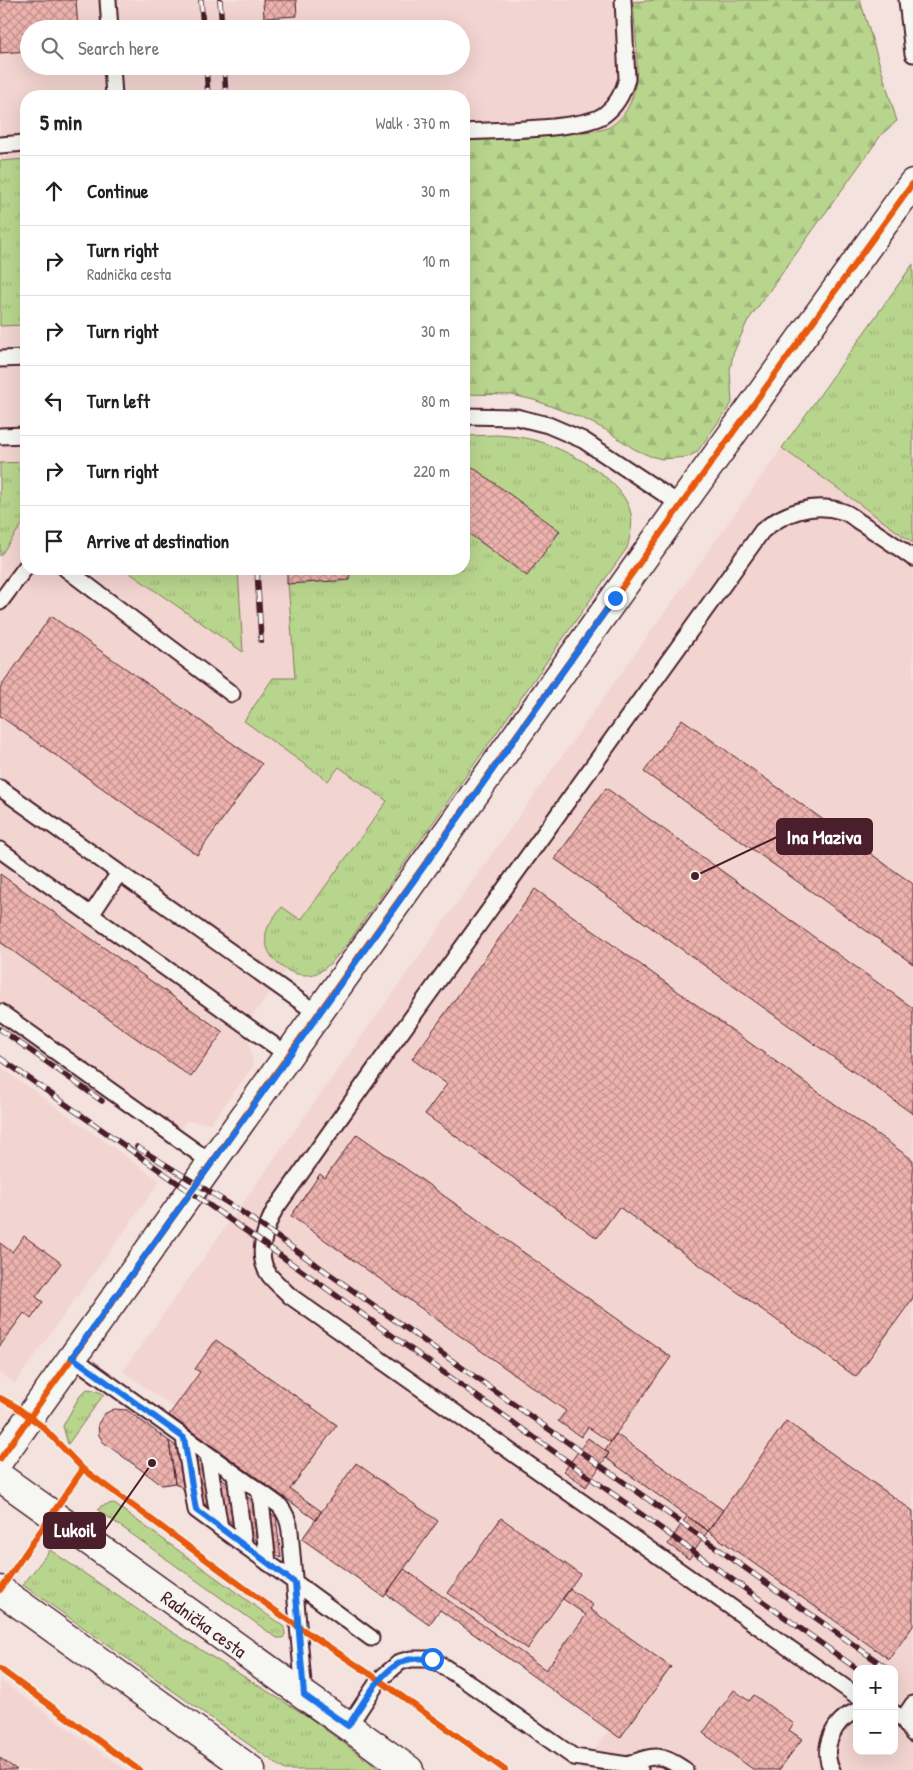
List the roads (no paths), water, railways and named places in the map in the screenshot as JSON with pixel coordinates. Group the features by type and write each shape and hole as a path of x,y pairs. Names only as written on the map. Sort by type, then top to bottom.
{"street":[{"path":"0,1459 913,183"},
{"name":"Radnička cesta","path":"0,1477 409,1770"},
{"path":"0,1590 251,1770"}],"lane":[{"path":"108,0 109,20"},
{"path":"470,132 565,126 593,121 605,115 617,104 624,91 627,79 623,0"},
{"path":"908,0 913,54"},
{"path":"113,75 114,90"},
{"path":"0,145 20,143"},
{"path":"0,359 20,358"},
{"path":"470,416 516,418 548,425 583,440 681,505"},
{"path":"0,436 20,435"},
{"path":"853,1693 290,1296 269,1275 263,1259 263,1243 266,1228 274,1211 762,531 774,521 788,514 808,509 828,508 842,511 913,558"},
{"path":"0,602 20,575"},
{"path":"74,575 232,694"},
{"path":"0,788 318,1014"},
{"path":"0,850 289,1056"},
{"path":"92,915 119,873"},
{"path":"0,1012 212,1163"},
{"path":"72,1357 280,1506 289,1521 304,1695"},
{"path":"184,1438 196,1510 371,1638"},
{"path":"208,1455 220,1528"},
{"path":"235,1474 244,1545"},
{"path":"260,1492 268,1563"},
{"path":"348,1726 378,1680 400,1662 411,1659 432,1659 466,1681 578,1764 634,1768 642,1759 654,1756 668,1760 685,1770"},
{"path":"913,1704 898,1716 913,1734"},
{"path":"832,1770 828,1751 831,1736 839,1723 853,1712"}],"railway":[{"path":"201,0 202,20"},
{"path":"220,0 221,20"},
{"path":"207,75 208,90"},
{"path":"225,75 226,90"},
{"path":"257,575 261,640"},
{"path":"0,1029 102,1101"},
{"path":"0,1058 263,1243 853,1666"},
{"path":"137,1147 239,1210 882,1665"}],"place":[{"name":"Ina Maziva","path":"695,876"},
{"name":"Lukoil","path":"152,1463"}]}
